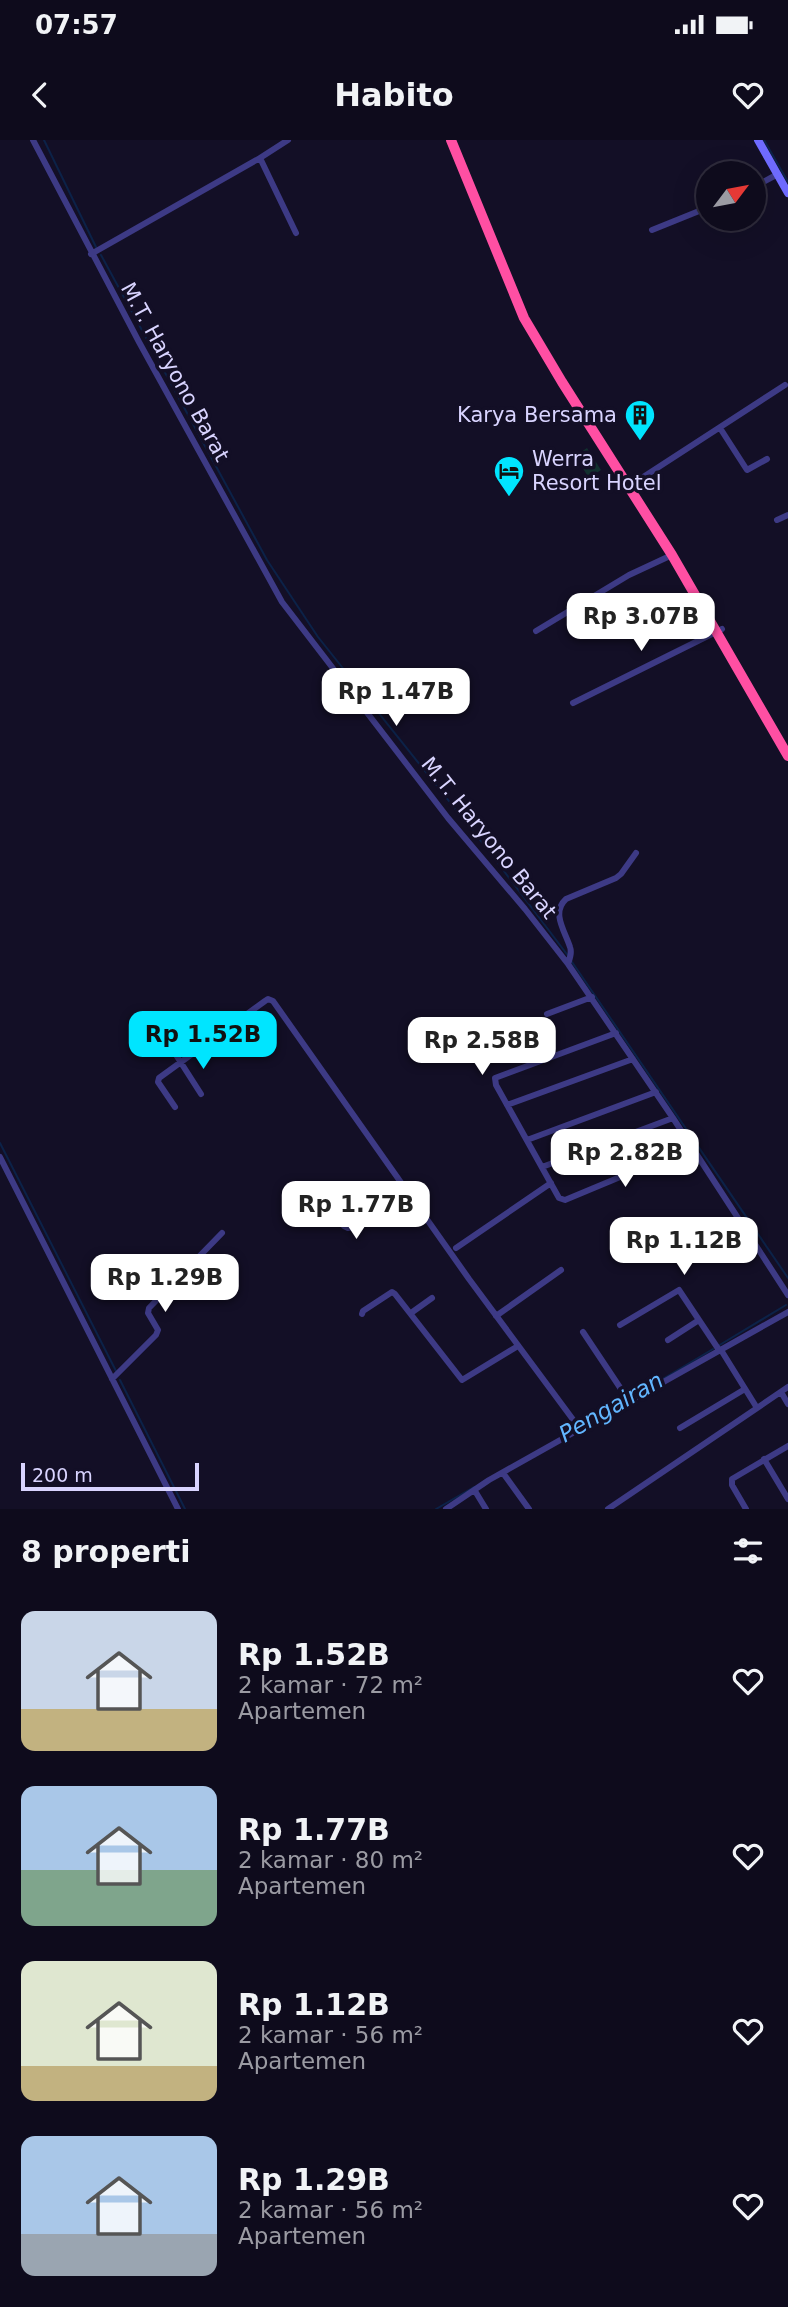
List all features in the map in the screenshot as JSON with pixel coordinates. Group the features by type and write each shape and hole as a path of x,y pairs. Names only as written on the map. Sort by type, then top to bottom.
{"highway":[{"path":"451,140 524,318 788,743"},
{"path":"458,140 530,315 567,379 677,551 788,756"}],"street":[{"name":"M.T. Haryono Barat","path":"33,140 91,254 282,602 448,818 568,964 656,1092 788,1294"},
{"path":"91,254 288,140"},
{"path":"758,140 788,193"},
{"path":"260,158 296,233"},
{"path":"766,180 778,174"},
{"path":"652,230 696,212"},
{"path":"634,483 785,385"},
{"path":"720,428 747,470 767,458"},
{"path":"777,520 788,515"},
{"path":"536,631 629,575 672,555"},
{"path":"573,703 719,630"},
{"path":"568,964 571,950 563,934 558,910 560,905 566,899 621,874 636,853"},
{"path":"547,1014 592,997"},
{"path":"175,1107 158,1080 270,1000 496,1317 580,1429"},
{"path":"153,1020 201,1094"},
{"path":"616,1033 499,1075 495,1081 559,1198 565,1200 692,1147"},
{"path":"507,1105 633,1059"},
{"path":"527,1140 656,1092"},
{"path":"542,1167 673,1118"},
{"path":"0,1157 178,1509"},
{"path":"456,1248 551,1184"},
{"path":"319,1188 348,1228 357,1226 411,1195"},
{"path":"112,1380 156,1335 157,1327 148,1309 222,1233"},
{"path":"188,1268 204,1293"},
{"path":"496,1317 561,1270"},
{"path":"620,1325 678,1290 757,1408"},
{"path":"362,1314 392,1292 462,1380 518,1346"},
{"path":"411,1313 432,1298"},
{"path":"446,1509 489,1480 788,1312"},
{"path":"668,1340 699,1320"},
{"path":"583,1332 629,1401"},
{"path":"608,1509 788,1387"},
{"path":"680,1428 745,1389"},
{"path":"781,1392 788,1404"},
{"path":"746,1509 732,1485 732,1479 788,1446"},
{"path":"764,1460 788,1499"},
{"path":"503,1473 529,1509"},
{"path":"475,1491 486,1509"}],"green space":[{"path":"587,448 601,470 589,478 575,456"}],"waterway":[{"path":"44,140 96,247"},
{"path":"764,140 788,182"},
{"path":"101,255 267,560 318,637 488,850 569,957"},
{"path":"572,962 788,1278"},
{"path":"0,1143 116,1371"},
{"name":"Pengairan","path":"718,1346 786,1305"},
{"name":"Pengairan","path":"661,1380 713,1349"},
{"path":"120,1380 185,1509"},
{"name":"Pengairan","path":"436,1509 474,1487"}],"place":[{"name":"Karya Bersama","path":"640,442"},
{"name":"Werra Resort Hotel","path":"509,498"}]}
